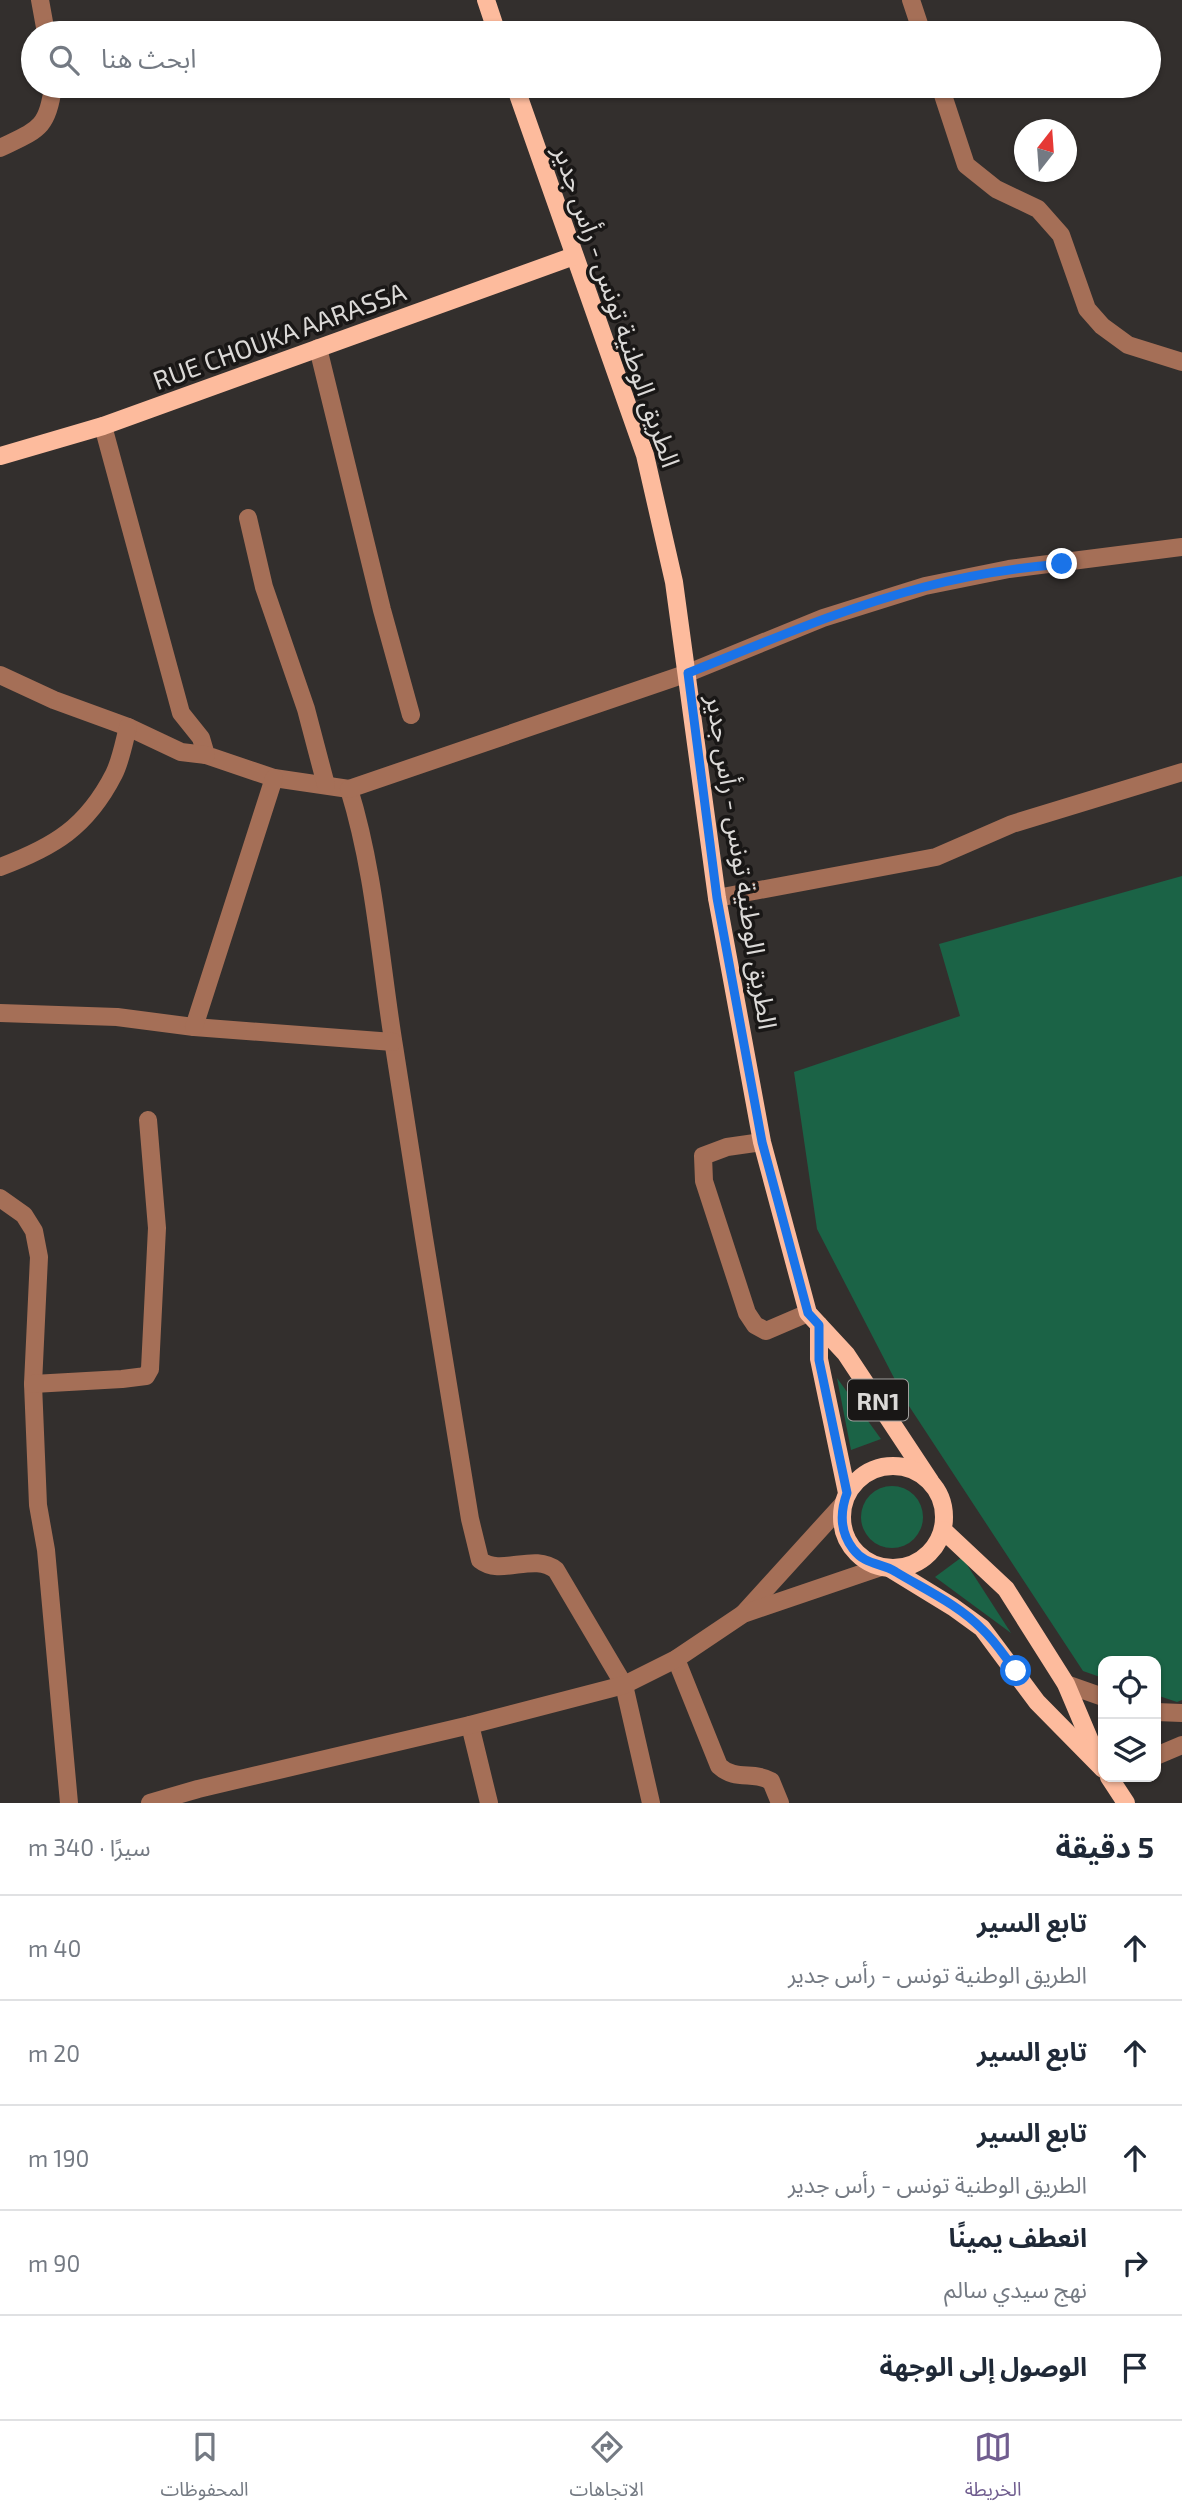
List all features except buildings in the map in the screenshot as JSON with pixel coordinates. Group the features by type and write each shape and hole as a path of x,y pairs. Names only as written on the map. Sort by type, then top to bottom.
{"main road":[{"path":"486,0 493,21"},
{"name":"الطريق الوطنية تونس - رأس جدير","path":"519,98 645,455 674,582 717,898 762,1142 813,1319 845,1498"},
{"name":"RUE CHOUKA AARASSA","path":"0,456 103,426 574,256"},
{"name":"الطريق الوطنية تونس - رأس جدير","path":"813,1319 846,1354 930,1481"},
{"path":"845,1498 857,1480 870,1471 886,1466 917,1472 930,1481"},
{"name":"RN1","path":"930,1481 940,1496 944,1513 943,1530 1006,1589 1066,1684 1098,1755"},
{"name":"RN1","path":"845,1498 841,1520 845,1536 854,1550 866,1561 886,1568 953,1606 982,1628 1037,1702 1098,1765"},
{"path":"886,1568 909,1566 924,1559 936,1546 943,1530"},
{"name":"RN1","path":"1112,1782 1126,1803"}],"street":[{"path":"40,0 44,21"},
{"path":"911,0 918,21"},
{"path":"0,148 28,134 45,121 52,98"},
{"path":"944,98 966,165 996,189 1038,209 1062,235 1087,309 1102,326 1128,345 1182,362"},
{"path":"318,348 411,715"},
{"path":"103,426 181,713 201,738 206,755"},
{"path":"248,517 264,587 306,709 326,785"},
{"path":"0,675 54,700 128,727 181,752 206,755 274,778 349,789 688,673 823,618 925,586 1009,569 1182,547"},
{"path":"0,867 34,854 65,836 87,814 115,771 128,727"},
{"path":"717,898 936,857 1012,824 1182,772"},
{"path":"194,1027 274,778"},
{"path":"349,789 360,824 380,937 393,1042 470,1519 480,1560 492,1565 537,1562 550,1565 556,1570 624,1685 652,1803"},
{"path":"0,1013 117,1017 194,1027 393,1042"},
{"path":"33,1384 146,1376 150,1369 157,1228 148,1120"},
{"path":"762,1142 727,1147 703,1156 704,1181 747,1313 755,1325 766,1331 813,1319"},
{"path":"0,1198 24,1215 34,1231 39,1257 33,1384 38,1506 50,1589 69,1803"},
{"path":"150,1803 624,1685 676,1659 743,1614 845,1498"},
{"path":"743,1614 886,1568"},
{"path":"676,1659 719,1766 731,1775 765,1777 771,1781 780,1803"},
{"path":"1066,1684 1098,1695"},
{"path":"1161,1712 1182,1713"},
{"path":"470,1725 489,1803"},
{"path":"1161,1754 1182,1745"}],"green space":[{"path":"1182,876 1182,1700 1177,1702 1161,1697 1161,1656 1098,1656 1098,1676 1083,1671 907,1403 817,1229 794,1072 960,1016 939,944"},
{"path":"837,1378 881,1439 851,1450"},
{"path":"892,1486 904,1488 914,1495 921,1505 921,1529 914,1539 904,1546 892,1548 880,1546 870,1539 863,1529 861,1517 863,1505 870,1495 880,1488"},
{"path":"962,1557 1011,1633 935,1577"}],"route":[{"path":"1016,1671 982,1628 953,1606 891,1569 866,1561 854,1550 845,1536 841,1520 847,1493 819,1360 819,1325 808,1313 762,1142 717,898 688,673 823,618 925,586 1009,569 1062,564"}]}
